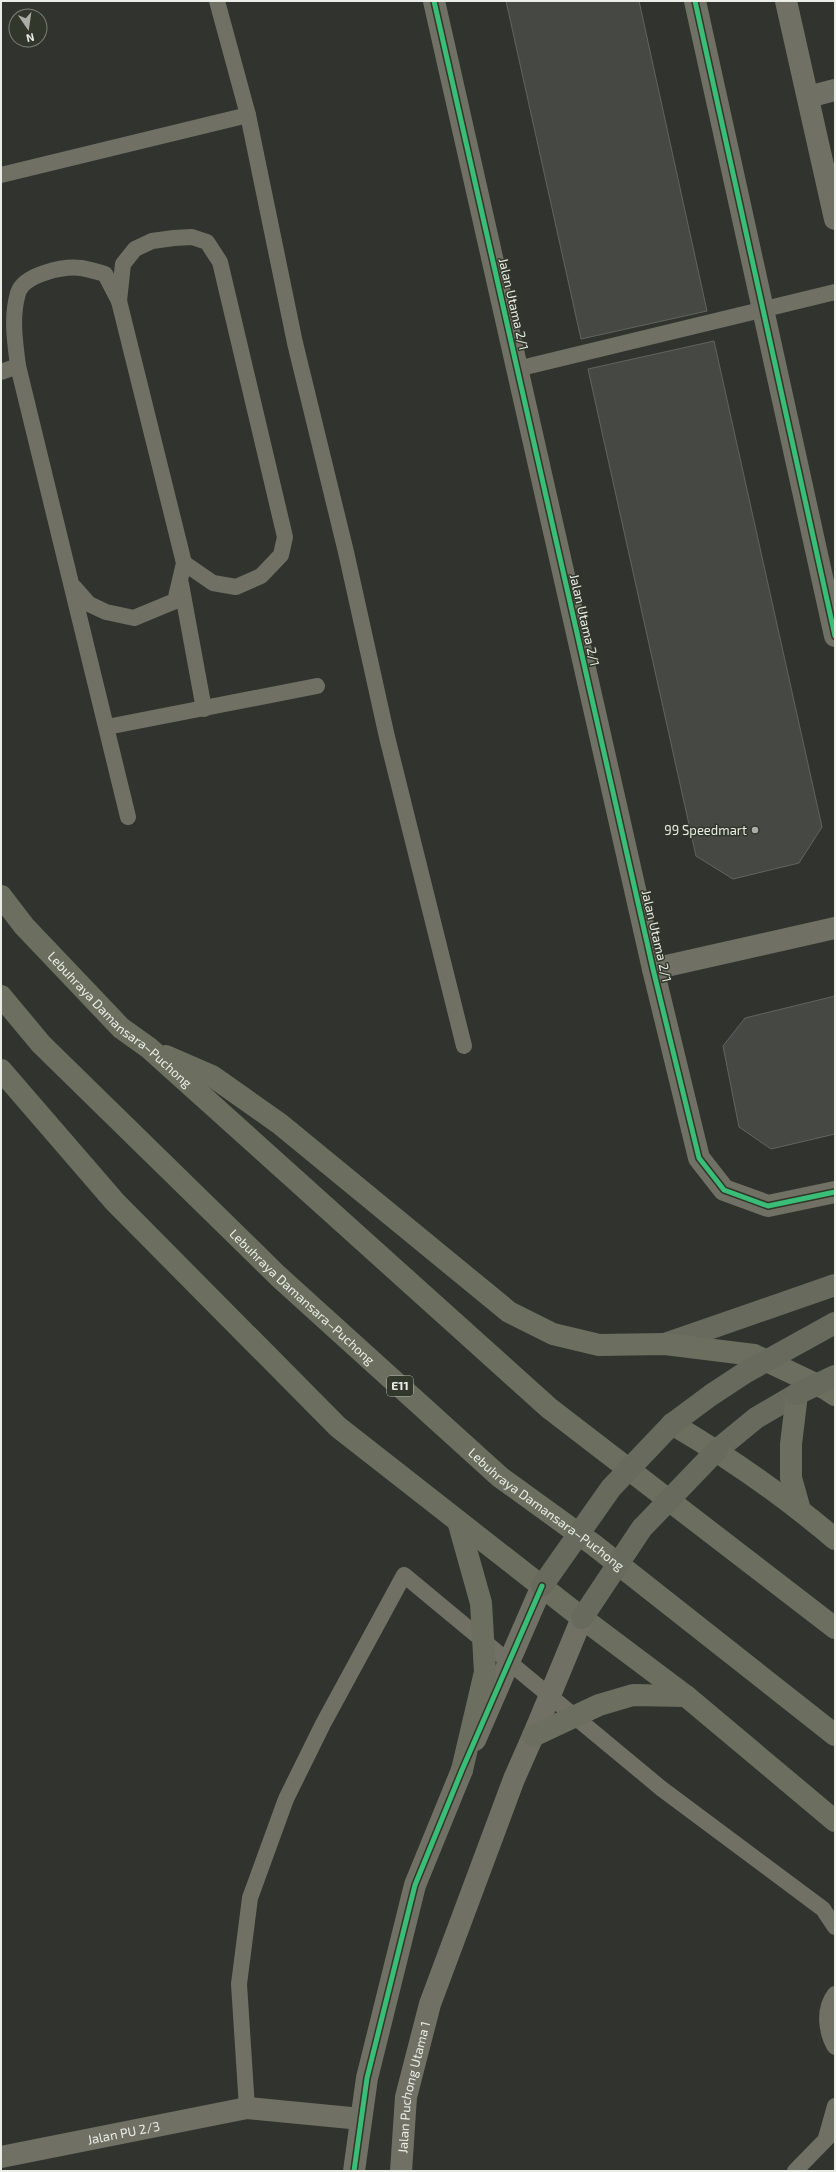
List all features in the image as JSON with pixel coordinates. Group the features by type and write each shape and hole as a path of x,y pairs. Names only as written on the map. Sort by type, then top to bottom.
{"highway":[{"name":"Lebuhraya Damansara–Puchong","path":"1,896 24,926 121,1028 149,1048 549,1408 835,1628"},
{"name":"Lebuhraya Damansara–Puchong","path":"1,996 41,1044 278,1276 500,1477 594,1545 835,1735"},
{"path":"149,1048 212,1076 280,1124 509,1312 554,1334 599,1345 665,1344 754,1355 826,1389 835,1395"},
{"path":"1,1070 115,1202 338,1428 582,1618 686,1696 835,1821"},
{"path":"797,1394 791,1444 791,1478 800,1510"},
{"path":"672,1424 717,1450 800,1510 835,1539"},
{"path":"458,1521 481,1603 485,1672 462,1770"},
{"path":"533,1736 599,1705 633,1695 686,1696"}],"main road":[{"path":"665,1344 835,1285"},
{"path":"542,1586 611,1488 672,1424 710,1395 734,1380 835,1323"},
{"path":"582,1618 642,1528 717,1450 756,1418 797,1394 835,1376"}],"street":[{"name":"Jalan Utama 2/1","path":"434,1 653,969 699,1158 724,1190 768,1206 835,1192"},
{"path":"695,1 835,636"},
{"path":"786,1 835,220"},
{"path":"808,97 835,90"},
{"path":"653,969 835,928"},
{"path":"354,2171 367,2078 415,1885 462,1770 542,1586"},
{"name":"Jalan Puchong Utama 1","path":"401,2171 406,2097 430,2004 514,1779 582,1618"},
{"name":"Jalan PU 2/3","path":"1,2157 246,2108 361,2119"}],"lane":[{"path":"217,1 248,115 294,343 346,552 387,737 464,1046"},
{"path":"1,175 248,115"},
{"path":"119,300 123,264 135,249 152,241 192,237 207,242 220,262 285,537 281,555 261,576 236,587 213,582 184,563"},
{"path":"74,587 89,604 106,612 134,618 175,601 184,563 119,300 105,274 80,268 53,270 28,281 18,292 13,327 18,366 74,587 128,817"},
{"path":"517,369 835,292"},
{"path":"1,372 18,366"},
{"path":"180,581 204,708"},
{"path":"107,727 317,686"},
{"path":"246,2108 239,1984 250,1898 286,1799 323,1724 404,1575 662,1789 823,1909 835,1927"},
{"path":"835,1994 827,2017 829,2037 835,2047"},
{"path":"795,2171 831,2134 835,2106"}],"building":[{"path":"506,1 639,1 707,311 581,339"},
{"path":"714,341 822,827 799,863 733,879 696,856 588,369"},
{"path":"835,996 835,1134 771,1149 739,1127 723,1046 745,1018"}],"cycle path":[{"path":"434,1 653,969 699,1158 724,1190 768,1206 835,1192"},
{"path":"695,1 835,636"},
{"path":"354,2171 367,2078 415,1885 462,1770 542,1586"}],"place":[{"name":"99 Speedmart","path":"755,830"}]}
